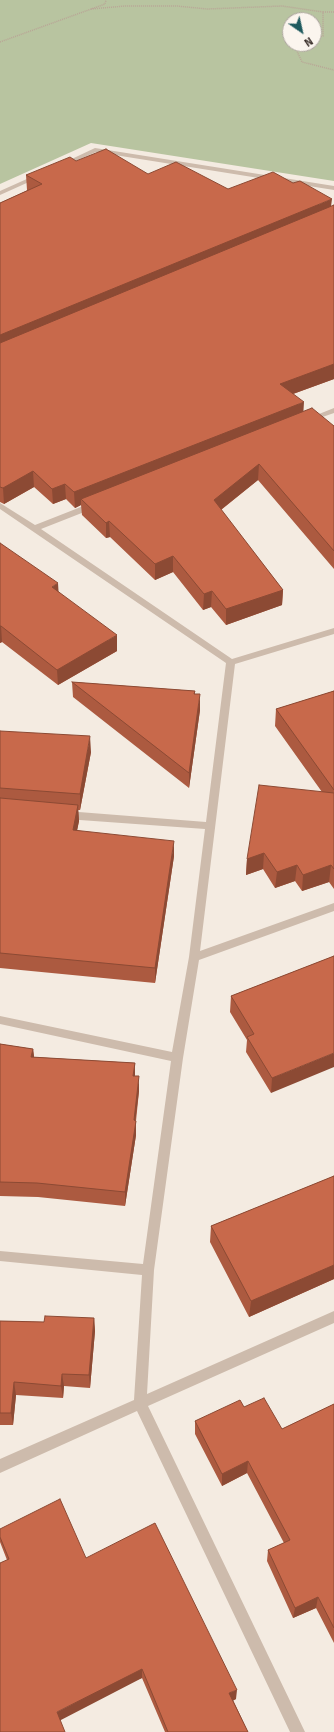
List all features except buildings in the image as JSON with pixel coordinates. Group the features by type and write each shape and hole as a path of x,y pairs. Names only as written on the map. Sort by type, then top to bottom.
{"street":[{"path":"54,168 95,150 334,188"},
{"path":"0,193 48,172"},
{"path":"297,425 334,410"},
{"path":"36,528 106,500"},
{"path":"0,505 36,528 231,662"},
{"path":"231,662 334,630"},
{"path":"231,662 209,826 194,957 177,1058 148,1270 140,1403 298,1732"},
{"path":"54,814 209,826"},
{"path":"194,957 334,907"},
{"path":"0,1020 177,1058"},
{"path":"0,1256 148,1270"},
{"path":"0,1466 334,1317"}],"path":[{"path":"0,42 105,4 106,0"},
{"path":"91,9 125,6 177,6 207,9 282,6 323,12 334,12"},
{"path":"322,36 323,12"},
{"path":"297,52 302,62 334,70"}],"green space":[{"path":"0,0 334,0 334,181 91,143 0,184"}]}
